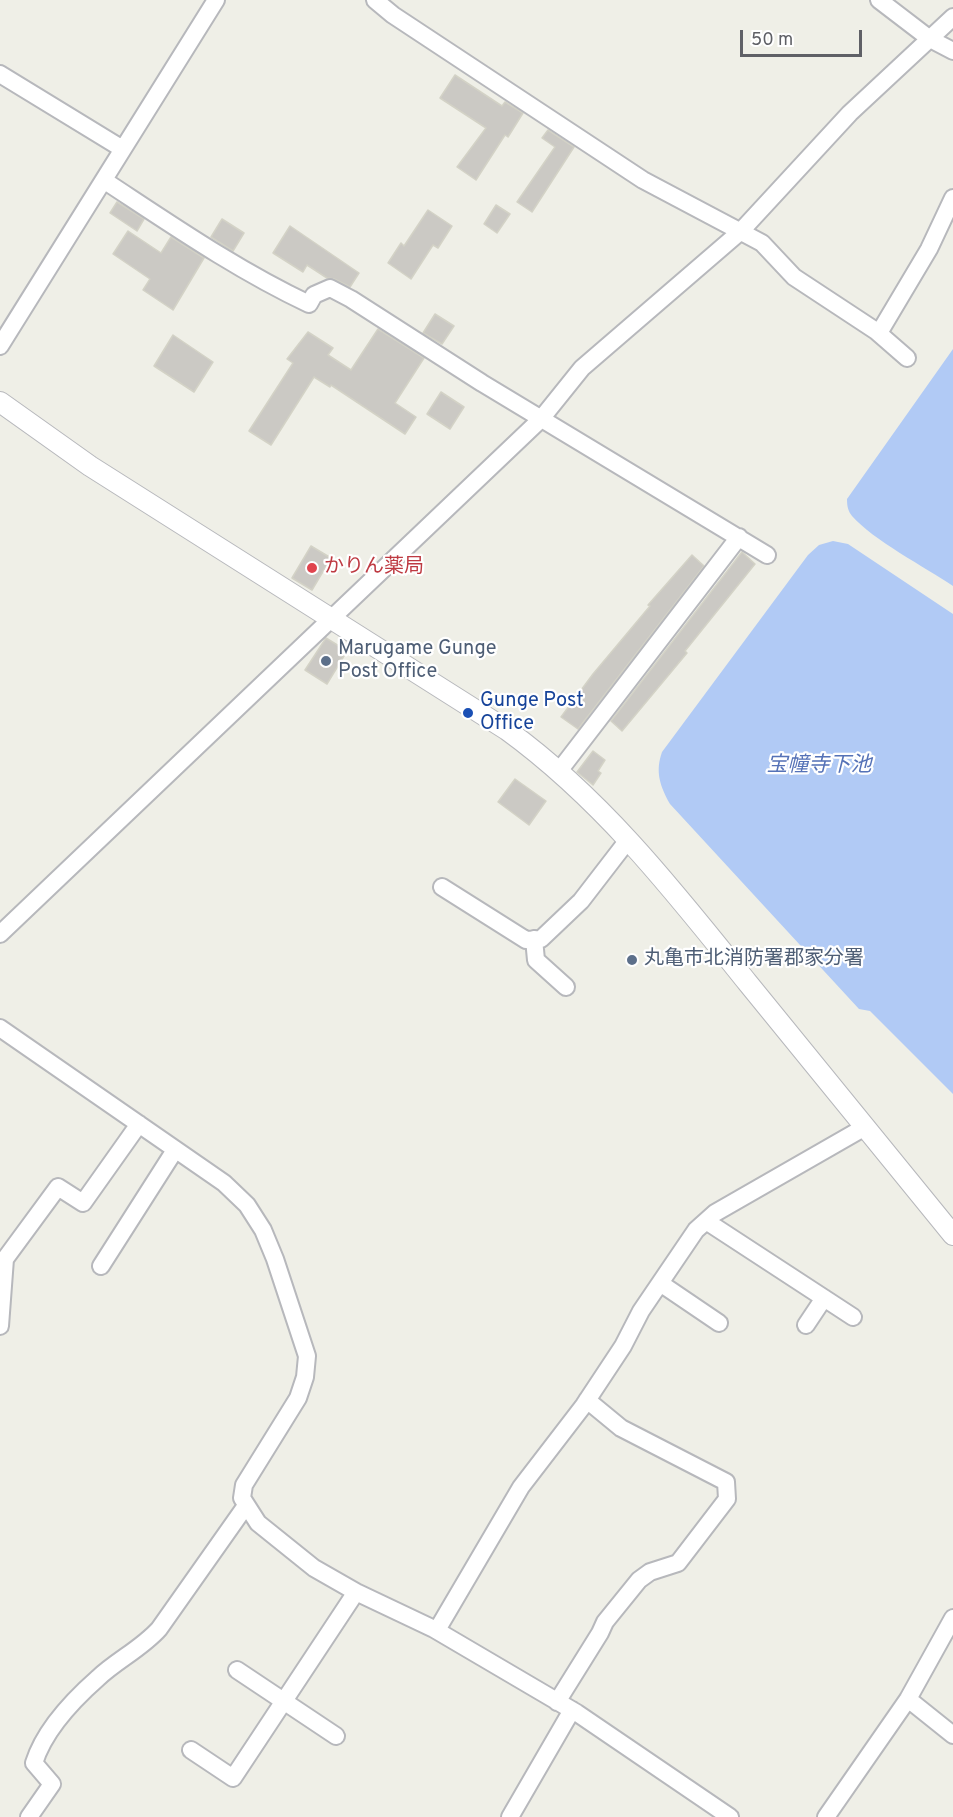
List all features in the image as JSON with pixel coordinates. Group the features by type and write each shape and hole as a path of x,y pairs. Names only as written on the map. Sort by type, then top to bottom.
{"street":[{"path":"0,346 105,181 121,148 216,0"},
{"path":"375,0 393,15 643,180 762,243 794,277 879,333 907,358"},
{"path":"879,0 930,39 953,51"},
{"path":"0,934 541,419 582,368 741,231 850,113 953,17"},
{"path":"0,74 121,148"},
{"path":"105,181 215,254 309,304 314,295 330,288 351,299 541,419 767,555"},
{"path":"879,333 929,249 953,198"},
{"path":"0,402 90,466 507,730 559,771 628,840 679,898 953,1235"},
{"path":"559,771 739,537"},
{"path":"442,887 526,940 541,939 580,901 628,840"},
{"path":"534,939 536,960 566,987"},
{"path":"0,1028 231,1189 246,1205 263,1230 307,1356 305,1377 298,1398 246,1479 242,1498 245,1507 258,1523 315,1568 356,1592 437,1630 572,1710 730,1817"},
{"path":"0,1326 5,1259 58,1187 83,1203 139,1124"},
{"path":"437,1630 521,1487 587,1400 623,1346 640,1311 696,1230 715,1213 865,1127"},
{"path":"101,1266 176,1150"},
{"path":"706,1221 853,1317"},
{"path":"660,1283 719,1323"},
{"path":"806,1325 824,1298"},
{"path":"557,1702 600,1634 605,1622 639,1580 650,1572 678,1563 727,1499 726,1482 621,1428 587,1400"},
{"path":"29,1817 52,1784 34,1763 62,1715 99,1677 143,1647 159,1629 245,1507"},
{"path":"190,1750 233,1778 356,1592"},
{"path":"826,1817 908,1699 953,1618"},
{"path":"237,1670 336,1736"},
{"path":"908,1699 953,1736"},
{"path":"510,1817 520,1796 555,1743 572,1710"}],"water":[{"path":"953,349 953,586 886,544 861,525 852,516 847,499"},
{"name":"宝幢寺下池","path":"833,541 848,544 953,614 953,1094 870,1011 859,1009 670,804 660,779 659,766 662,752 808,555 819,545"}],"building":[{"path":"455,75 502,106 505,102 523,113 508,137 505,135 476,180 457,167 486,128 440,98"},
{"path":"548,130 574,147 532,212 517,202 555,147 542,138"},
{"path":"117,202 144,219 137,231 110,213"},
{"path":"496,205 510,214 497,233 484,224"},
{"path":"428,210 452,226 438,248 433,245 411,279 388,263 401,243 404,246"},
{"path":"222,219 244,233 233,251 211,237"},
{"path":"290,226 359,273 350,287 327,278 307,265 303,272 273,253"},
{"path":"128,231 161,253 171,237 204,258 173,310 143,290 150,279 113,254"},
{"path":"435,314 454,326 442,344 423,333"},
{"path":"378,329 424,358 395,403 416,417 405,434 331,385 330,387 314,377 271,445 249,431 293,363 287,359 308,332 333,348 328,355 351,370"},
{"path":"173,335 213,362 194,392 154,366"},
{"path":"441,392 464,407 450,429 427,414"},
{"name":"かりん薬局","path":"311,546 331,558 312,590 292,578"},
{"path":"742,552 755,564 685,651 687,653 622,731 611,721"},
{"path":"692,555 704,566 578,729 561,717 593,674 650,606 648,605"},
{"path":"326,638 347,651 327,684 305,670"},
{"path":"593,751 605,760 598,771 601,773 593,785 577,772"},
{"path":"515,779 546,801 529,825 498,802"}],"place":[{"name":"かりん薬局","path":"312,568"},
{"name":"Marugame Gunge Post Office","path":"326,661"},
{"name":"Gunge Post Office","path":"468,713"},
{"name":"丸亀市北消防署郡家分署","path":"632,960"}]}
